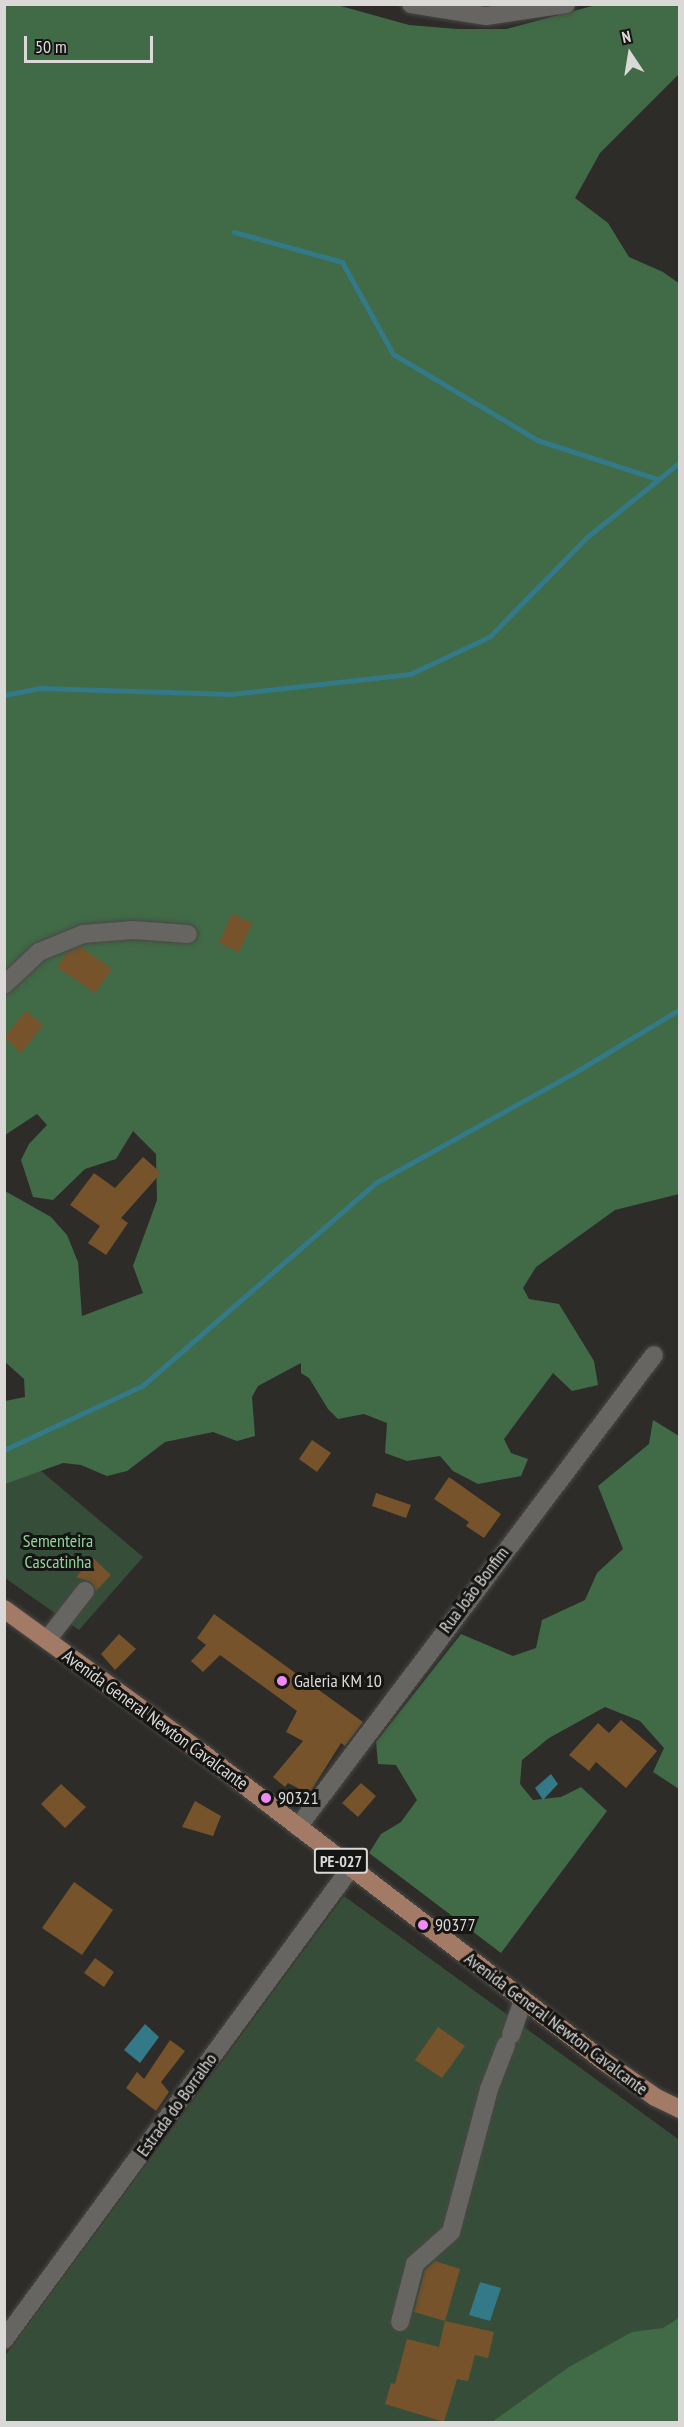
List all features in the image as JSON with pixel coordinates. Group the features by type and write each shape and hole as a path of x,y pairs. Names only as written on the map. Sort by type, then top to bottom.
{"main road":[{"name":"Avenida General Newton Cavalcante","path":"4,1609 298,1827 523,2000 655,2097 680,2109"}],"street":[{"path":"411,4 486,16 566,4"},
{"path":"4,985 39,952 83,934 133,930 188,934"},
{"name":"Rua João Bonfim","path":"298,1827 654,1355"},
{"path":"47,1640 85,1592"},
{"name":"Estrada do Borralho","path":"4,2340 350,1869"},
{"path":"400,2322 415,2264 451,2232 489,2089 523,2000"}],"green space":[{"path":"5,5 337,5 409,25 457,29 506,29 596,5 679,5 679,74 600,153 575,198 608,223 629,257 663,272 680,284 679,1194 615,1210 536,1267 523,1288 529,1299 559,1304 594,1361 598,1385 572,1391 553,1373 504,1439 511,1453 528,1459 521,1476 478,1484 453,1471 440,1456 407,1461 385,1453 387,1423 364,1414 338,1419 328,1409 309,1378 301,1373 301,1363 258,1386 252,1397 255,1436 237,1441 213,1432 165,1442 127,1471 107,1476 81,1465 63,1463 5,1484 5,1401 25,1397 24,1379 5,1362 5,1191 51,1217 67,1235 78,1262 82,1316 143,1293 133,1266 157,1200 156,1154 133,1131 116,1159 85,1169 53,1200 33,1197 21,1160 29,1144 47,1125 37,1114 5,1135"},
{"path":"653,1420 679,1436 679,1789 653,1772 664,1748 640,1721 605,1707 549,1738 522,1760 520,1784 533,1800 561,1797 581,1787 607,1811 501,1953 369,1853 381,1834 401,1822 417,1800 396,1765 378,1764 376,1742 461,1634 513,1656 536,1648 542,1620 585,1600 597,1573 623,1549 598,1486 649,1444"},
{"name":"Sementeira Cascatinha","path":"35,1466 143,1557 79,1630 5,1578 5,1480"},
{"path":"344,1896 678,2139 680,2419 676,2422 5,2422 5,2356"},
{"path":"679,2318 679,2422 492,2422 569,2367 632,2332 663,2328"}],"water":[{"path":"551,1774 558,1784 543,1800 535,1788"},
{"path":"145,2024 159,2037 140,2063 124,2050"},
{"path":"480,2282 501,2288 490,2321 469,2315"}],"building":[{"path":"232,914 252,923 239,952 219,943"},
{"path":"81,947 112,969 95,993 57,967 68,952"},
{"path":"26,1011 43,1025 21,1053 4,1037"},
{"path":"143,1157 161,1173 121,1218 128,1223 106,1255 88,1243 100,1226 70,1205 94,1173 115,1188"},
{"path":"312,1440 331,1453 317,1472 299,1459"},
{"path":"449,1477 501,1514 484,1538 466,1526 469,1522 434,1499"},
{"path":"376,1493 411,1505 406,1518 372,1506"},
{"path":"93,1558 111,1575 96,1591 91,1582 76,1577"},
{"name":"Galeria KM 10","path":"214,1614 363,1722 345,1746 341,1743 309,1794 288,1783 285,1787 273,1777 303,1741 286,1732 297,1711 220,1655 203,1672 191,1661 206,1645 197,1638"},
{"path":"119,1634 136,1649 115,1670 101,1654"},
{"path":"621,1720 657,1751 626,1788 596,1762 589,1771 569,1755 598,1723 609,1733"},
{"path":"361,1783 376,1796 358,1817 342,1803"},
{"path":"61,1784 86,1807 65,1828 41,1804"},
{"path":"195,1801 221,1816 213,1836 182,1827"},
{"path":"74,1882 113,1910 82,1955 42,1928"},
{"path":"95,1958 114,1972 104,1987 84,1973"},
{"path":"438,2027 465,2046 442,2078 415,2060"},
{"path":"170,2040 185,2051 161,2082 169,2092 156,2111 126,2088 137,2072 144,2079"},
{"path":"435,2261 460,2269 445,2321 414,2312 425,2270"},
{"path":"445,2321 494,2332 488,2358 475,2355 468,2381 457,2379 444,2422 385,2404 391,2383 395,2384 407,2339 439,2347"}],"waterway":[{"path":"234,232 342,262 393,354 537,440 658,479"},
{"path":"4,695 39,688 231,694 410,674 489,637 587,537 680,462"},
{"path":"6,1449 142,1386 377,1182 572,1074 680,1009"}],"place":[{"name":"Galeria KM 10","path":"282,1681"},
{"name":"90321","path":"266,1798"},
{"name":"90377","path":"423,1925"}]}
